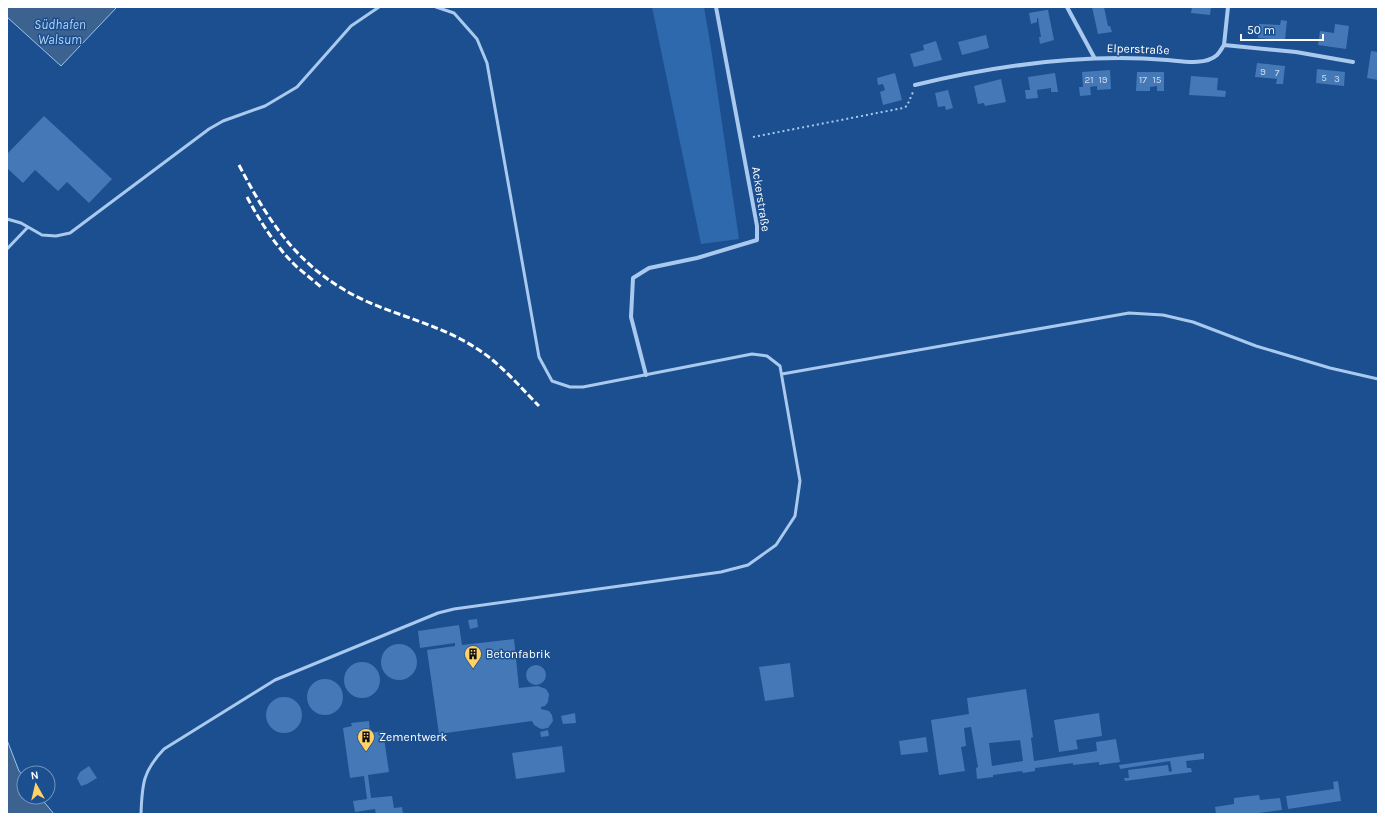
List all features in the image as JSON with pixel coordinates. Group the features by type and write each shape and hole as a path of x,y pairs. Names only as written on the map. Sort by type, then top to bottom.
{"street":[{"name":"Ackerstraße","path":"646,375 631,317 634,278 649,268 697,258 757,240 757,226 716,7"},
{"path":"1067,7 1094,57"},
{"path":"1228,7 1224,45 1296,52 1354,62"},
{"name":"Elperstraße","path":"915,85 964,73 1012,65 1094,57 1200,62 1216,56 1224,45"}],"lane":[{"path":"7,218 42,235 56,236 70,233 208,129 223,121 265,106 297,87 351,26 379,7"},
{"path":"141,814 141,795 146,774 153,760 164,749 275,680 438,613 454,609 721,572 748,565 776,545 795,516 800,481 782,374 780,366 768,356 752,354 583,387 570,387 552,381 539,357 487,63 477,39 454,13 436,7"},
{"path":"7,249 28,227"},
{"path":"782,374 1129,313 1163,314 1193,322 1256,346 1308,362 1378,379"}],"path":[{"path":"753,137 903,108 907,106 915,85"}],"shaded area":[{"path":"652,7 704,7 739,239 701,244"}],"water":[{"name":"Südhafen Walsum","path":"7,7 117,7 61,66 7,17"},
{"path":"7,740 17,765 16,805 47,805 54,814 7,814"}],"building":[{"path":"1092,7 1104,7 1108,26 1110,26 1112,32 1098,34"},
{"path":"1192,7 1211,7 1210,15 1191,13"},
{"path":"1048,10 1054,40 1040,44 1039,37 1041,37 1038,18 1037,22 1031,24 1029,13"},
{"path":"1281,20 1287,21 1285,40 1258,38 1259,24 1280,25"},
{"path":"1335,24 1349,26 1346,49 1318,45 1320,31 1334,33"},
{"path":"986,35 989,48 962,55 958,42"},
{"path":"936,41 942,60 914,67 910,54 924,50 923,45"},
{"path":"1371,51 1378,52 1378,80 1367,78"},
{"path":"1257,63 1285,66 1283,84 1276,84 1277,79 1255,77"},
{"path":"1317,69 1345,72 1344,86 1316,83"},
{"path":"1110,70 1111,89 1097,90 1097,86 1090,87 1091,95 1080,96 1079,87 1083,87 1082,72"},
{"path":"1137,72 1164,72 1164,91 1157,91 1157,86 1150,87 1150,91 1136,91"},
{"path":"895,73 902,100 883,105 880,92 885,90 883,84 878,85 877,78"},
{"path":"1055,73 1058,92 1051,92 1051,88 1037,90 1038,98 1026,99 1025,90 1030,90 1028,77"},
{"path":"1191,76 1218,78 1217,90 1226,91 1225,97 1189,95"},
{"path":"1001,79 1006,102 985,106 984,103 978,104 974,86"},
{"path":"948,90 953,108 946,110 945,106 938,107 935,93"},
{"path":"44,116 112,179 89,203 67,182 58,191 35,170 23,183 7,168 7,154"},
{"path":"477,619 478,627 470,629 468,620"},
{"name":"Betonfabrik","path":"459,625 462,645 514,639 519,688 538,686 546,689 549,694 548,702 545,706 541,707 541,709 549,711 552,715 553,721 548,728 539,728 534,725 532,721 439,734 427,650 455,646 455,643 420,648 418,631"},
{"path":"399,644 412,649 417,662 412,675 399,680 386,675 381,662 386,649"},
{"path":"362,662 375,667 380,680 375,693 362,698 349,693 344,680 349,667"},
{"path":"790,663 794,697 765,701 759,667"},
{"path":"536,665 543,668 546,675 543,682 536,685 529,682 526,675 529,668"},
{"path":"325,679 338,684 343,697 338,710 325,715 312,710 307,697 312,684"},
{"path":"1026,689 1033,737 1031,738 1034,761 1097,751 1096,742 1116,739 1120,762 1099,765 1099,762 1073,765 1073,763 1035,768 1035,771 1023,773 1022,771 977,779 976,768 978,767 971,727 964,728 966,746 961,747 965,771 939,775 931,720 969,714 967,698","holes":["1020,740 1023,761 992,766 989,743"]},
{"path":"284,697 297,702 302,715 297,728 284,733 271,728 266,715 271,702"},
{"path":"575,713 576,723 563,724 561,716"},
{"path":"1099,713 1102,736 1076,740 1078,749 1059,752 1054,720"},
{"name":"Zementwerk","path":"369,721 370,733 383,731 389,772 368,775 371,798 392,796 394,808 402,807 403,814 376,814 375,809 355,812 353,801 367,799 364,776 350,778 343,728 352,726 351,723"},
{"path":"548,730 549,736 541,737 540,732"},
{"path":"926,737 928,752 901,755 899,741"},
{"path":"562,746 565,772 516,779 512,753"},
{"path":"1204,753 1204,759 1186,761 1187,768 1191,768 1192,772 1125,781 1124,778 1129,778 1128,770 1168,765 1169,772 1172,771 1170,761 1120,769 1119,765"},
{"path":"89,766 97,778 81,786 77,778 80,772"},
{"path":"1338,781 1341,801 1288,809 1286,796 1334,789 1333,782"},
{"path":"1259,795 1260,800 1280,798 1282,810 1251,814 1216,814 1215,807 1234,804 1234,798"}],"railway":[{"path":"239,165 277,228 291,246 325,277 368,302 439,329 466,342 495,362 539,406"},
{"path":"247,197 263,225 282,251 297,267 321,287"}],"place":[{"name":"Betonfabrik","path":"473,669"},
{"name":"Zementwerk","path":"366,752"}]}
